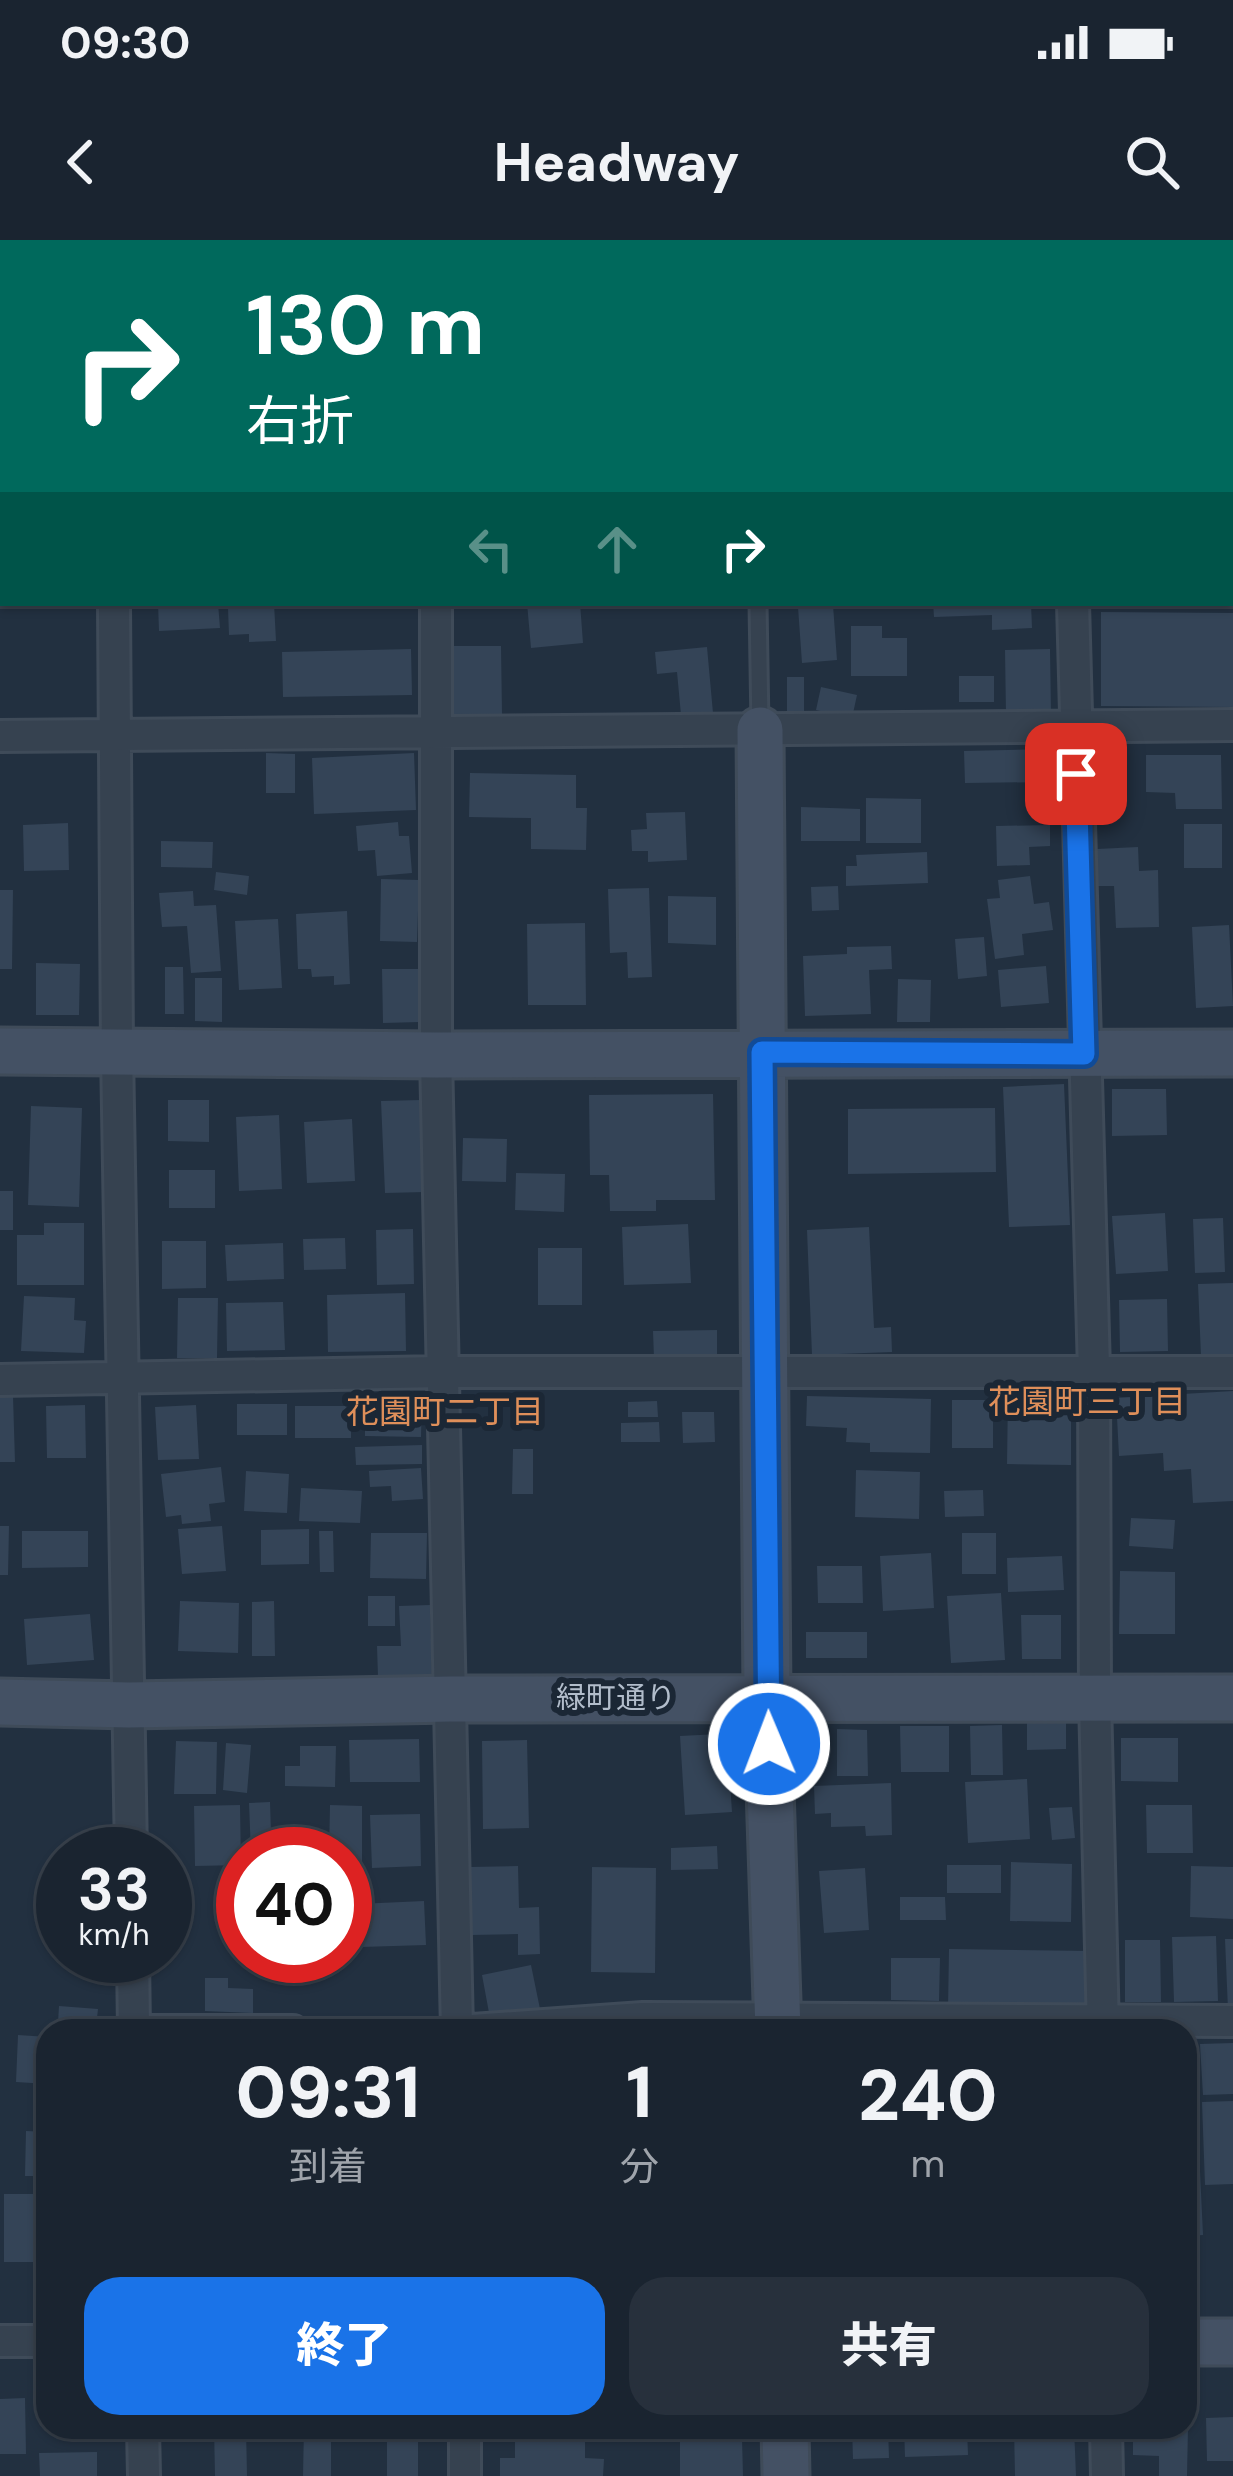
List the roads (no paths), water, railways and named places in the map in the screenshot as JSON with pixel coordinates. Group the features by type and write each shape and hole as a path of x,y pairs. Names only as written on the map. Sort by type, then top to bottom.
{"street":[{"path":"114,606 131,1827"},
{"path":"436,606 436,1055 458,2019"},
{"path":"1073,606 1094,1372 1103,2019"},
{"path":"0,736 1233,724"},
{"path":"760,730 767,1698 778,2019"},
{"path":"0,1051 1233,1053"},
{"path":"0,1380 442,1372 1233,1372"},
{"name":"緑町通り","path":"0,1702 1233,1698"},
{"path":"133,1983 134,2019"},
{"path":"629,2019 662,2019"},
{"path":"1197,2022 1233,2021"},
{"path":"0,2341 36,2341"},
{"path":"1197,2342 1233,2342"},
{"path":"143,2439 144,2476"},
{"path":"465,2439 465,2476"},
{"path":"785,2439 786,2476"},
{"path":"1106,2439 1107,2476"}],"lane":[{"path":"758,606 760,730"}],"district":[{"name":"花園町三丁目","path":"1087,1401"},
{"name":"花園町二丁目","path":"445,1411"}]}
